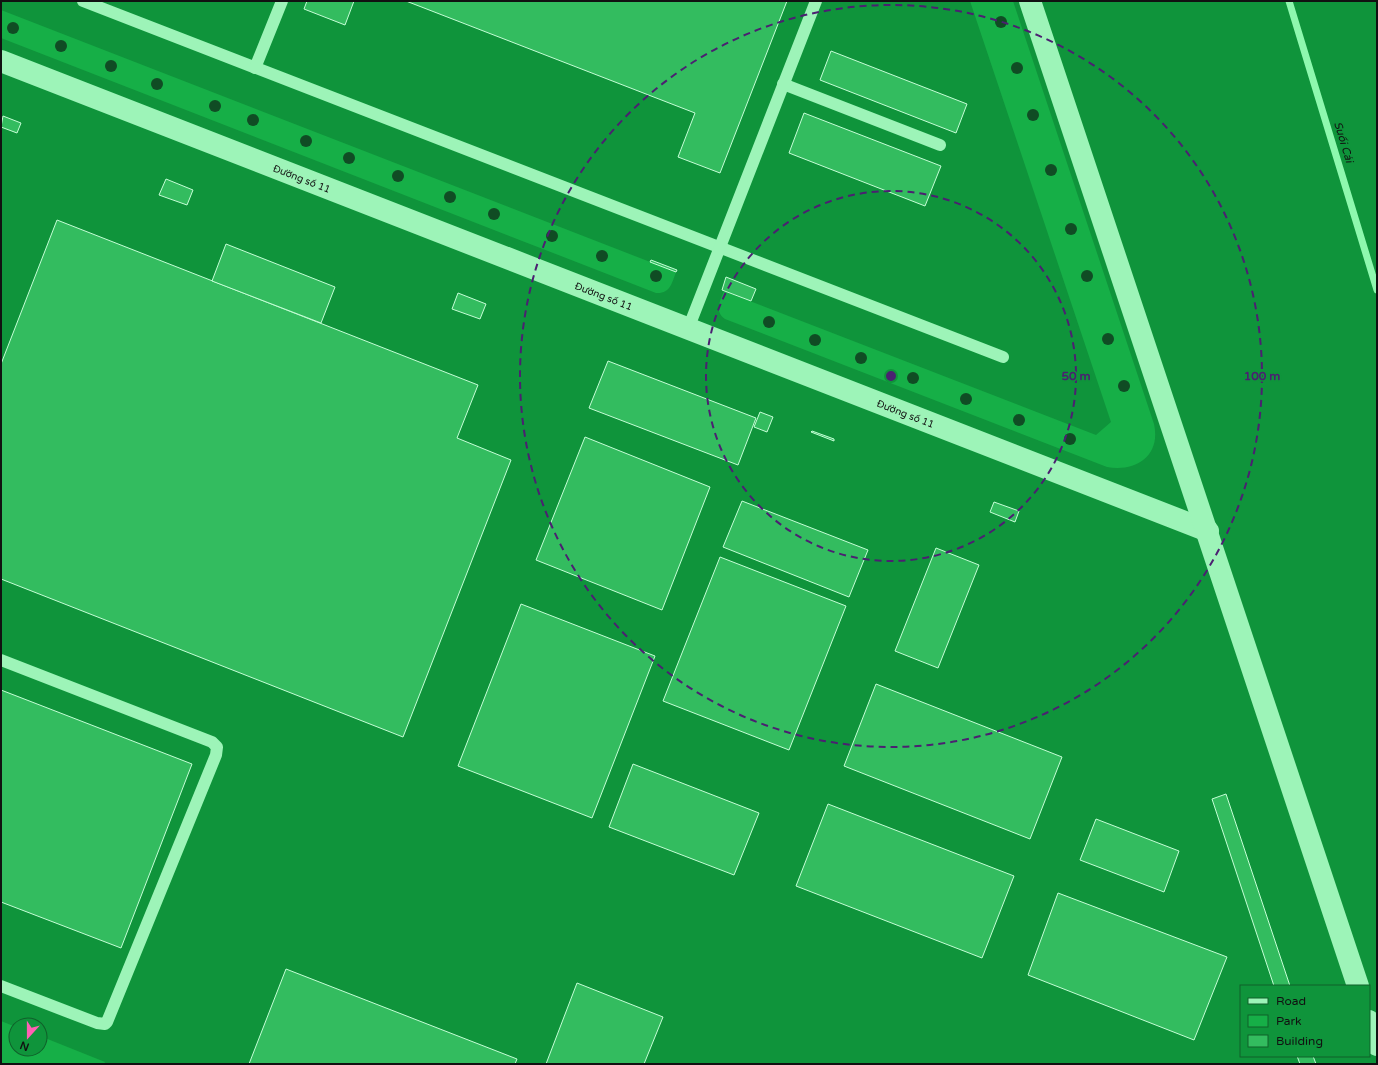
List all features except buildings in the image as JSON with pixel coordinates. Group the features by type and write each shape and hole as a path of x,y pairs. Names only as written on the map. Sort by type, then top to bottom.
{"street":[{"path":"1030,1 1208,531 1358,985"},
{"name":"Đường số 11","path":"1,62 1208,531"},
{"path":"1370,1024 1377,1045"}],"lane":[{"path":"83,1 1003,357"},
{"path":"255,68 282,1"},
{"path":"688,329 816,1"},
{"path":"783,84 940,145"},
{"path":"1,660 212,742 217,747 213,762 107,1022 105,1024 97,1023 1,986"}],"green space":[{"path":"970,1 1013,1 1154,424 1154,445 1150,453 1144,459 1128,467 1107,467 725,319 720,313 719,306 724,291 1096,435 1111,422"},
{"path":"1,10 676,272 673,280 667,290 661,293 656,293 1,38"},
{"path":"1,1021 8,1024 8,1057 48,1057 48,1039 105,1062 104,1064 1,1064"}],"waterway":[{"name":"Suối Cái","path":"1289,1 1377,290"}]}
